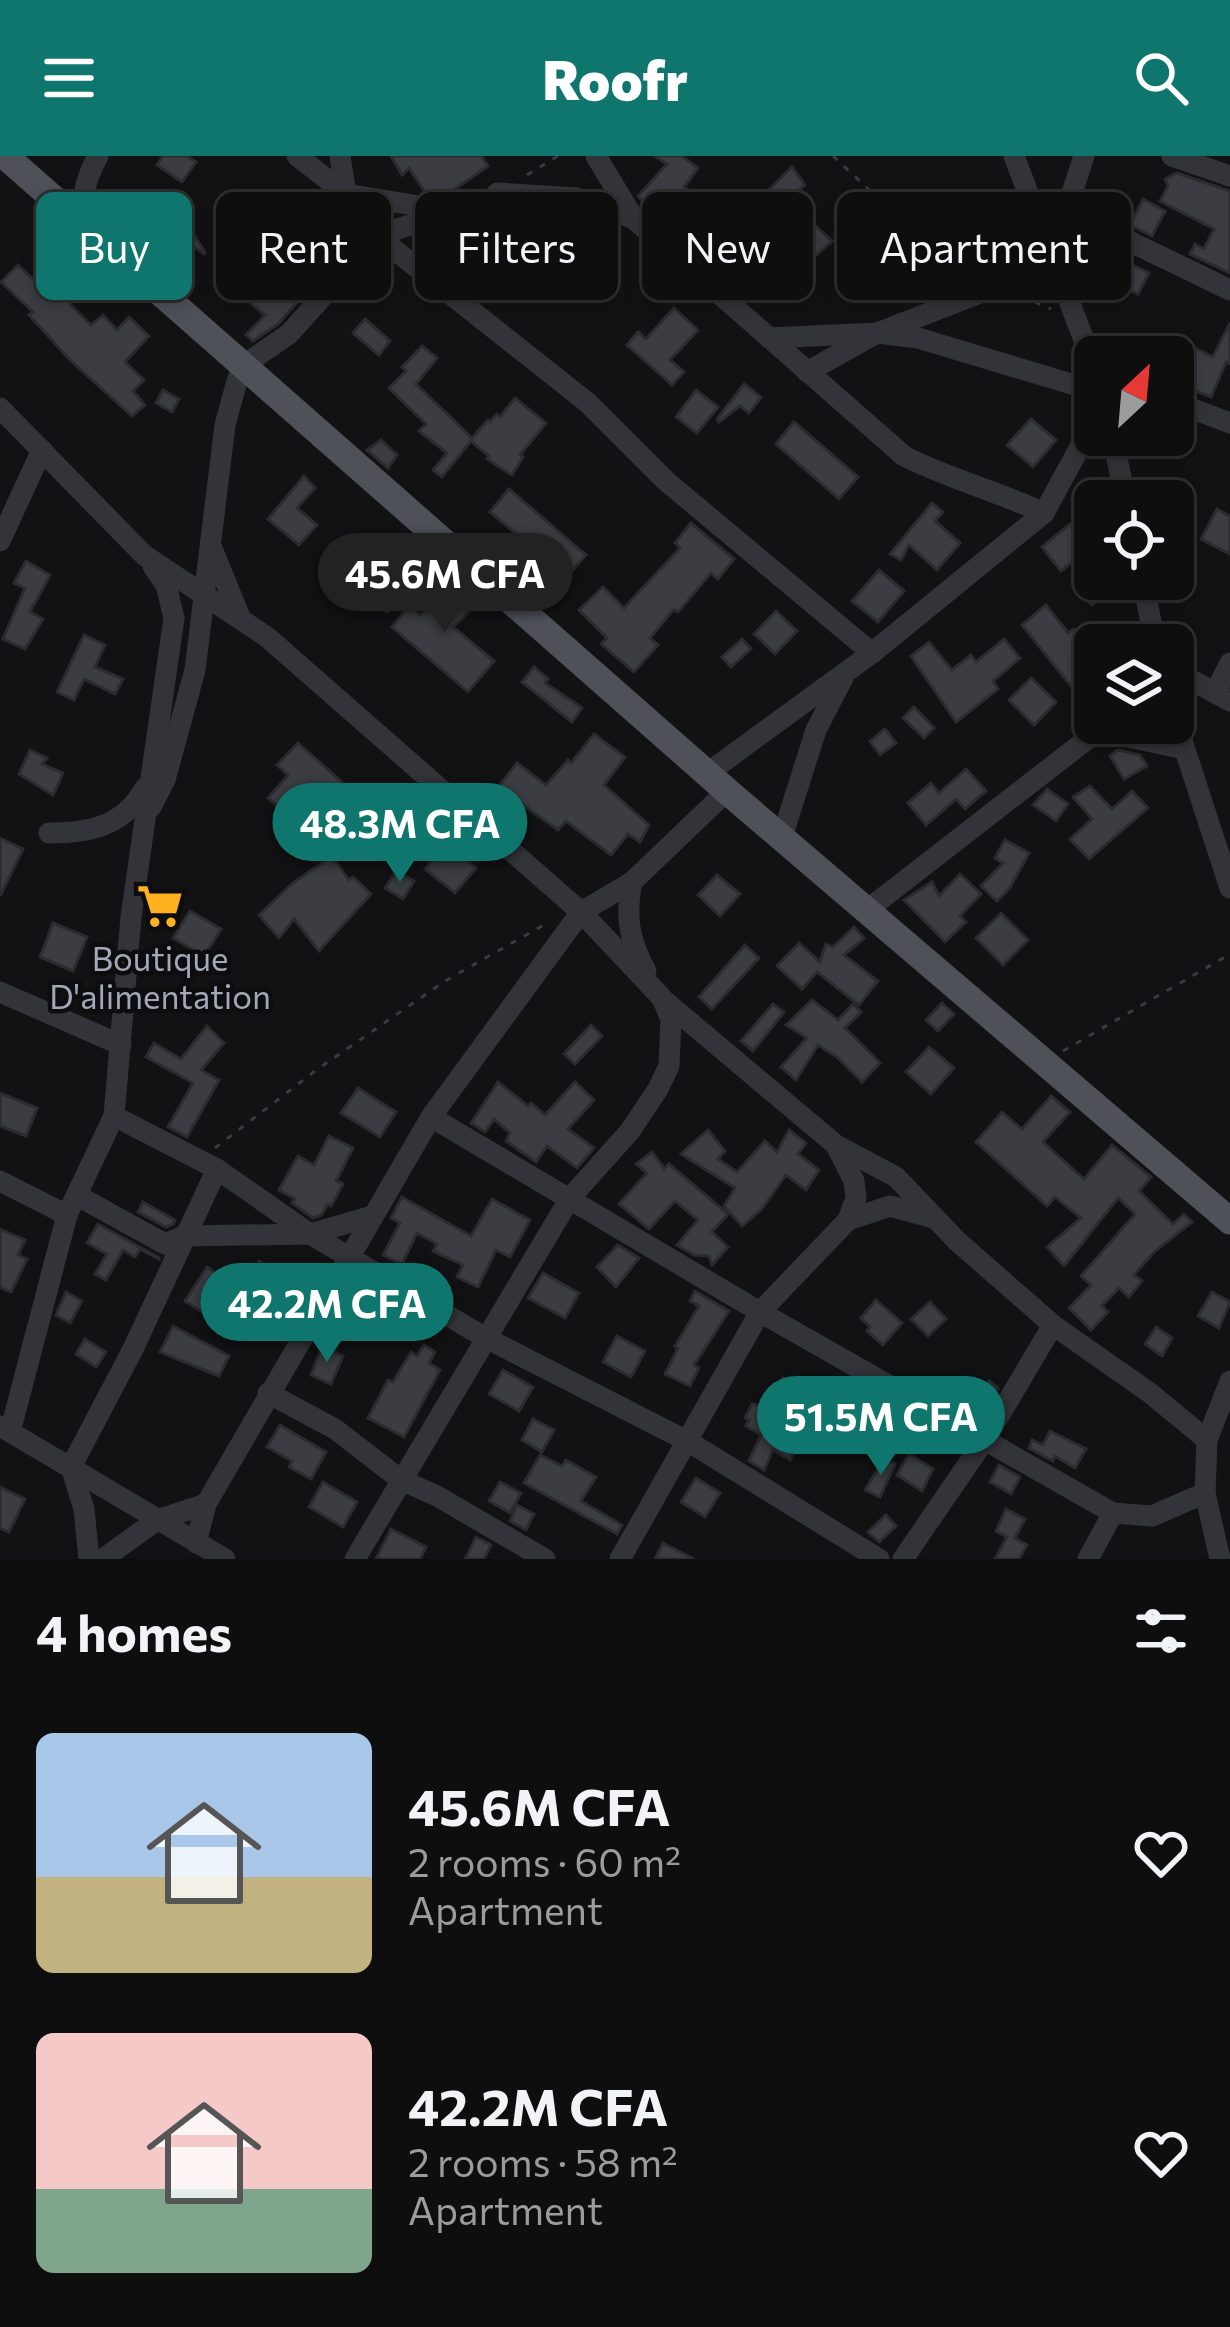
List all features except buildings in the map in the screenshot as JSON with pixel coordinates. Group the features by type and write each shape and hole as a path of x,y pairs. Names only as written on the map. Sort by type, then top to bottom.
{"main road":[{"path":"5,156 46,192"},
{"path":"169,300 782,837 1230,1221"}],"street":[{"path":"83,192 98,156"},
{"path":"297,156 343,192"},
{"path":"340,156 346,192"},
{"path":"596,156 634,219 904,456 945,477 1000,492 1044,513"},
{"path":"1014,156 1028,192"},
{"path":"1073,192 1084,156"},
{"path":"1172,156 1230,176"},
{"path":"391,202 449,212 391,231"},
{"path":"618,213 634,219"},
{"path":"1131,242 1230,290"},
{"path":"391,247 588,403 666,481 872,653"},
{"path":"144,821 165,780 196,670 224,425 244,365 289,334 320,300"},
{"path":"807,372 877,333 962,300"},
{"path":"1070,300 1083,336"},
{"path":"769,338 877,333 919,338 1074,385"},
{"path":"0,408 144,555 166,585 174,618 131,917 114,1116 73,1206 5,1429 225,1559"},
{"path":"1194,410 1230,424"},
{"path":"0,541 42,450"},
{"path":"196,1543 206,1504 431,1117 581,912 632,882 718,781 1044,513 1075,456"},
{"path":"209,541 241,617"},
{"path":"144,555 241,617 581,912 662,998 836,1145 896,1177 1053,1325 1132,1379 1207,1440"},
{"path":"1194,682 1222,697 1230,663"},
{"path":"782,837 816,730 846,672"},
{"path":"867,910 1081,744"},
{"path":"1166,744 1184,749"},
{"path":"1182,744 1222,837 1230,888"},
{"path":"49,833 91,831 111,823 133,809 149,779"},
{"path":"355,1559 570,1198 630,1131 668,1066 671,1019 629,930 632,882"},
{"path":"0,992 122,1046"},
{"path":"114,1116 208,1165 310,1234 484,1337 688,1442 879,1559"},
{"path":"431,1117 1113,1513 1152,1516 1205,1493"},
{"path":"620,1559 760,1312 848,1220 856,1198 854,1181 836,1145"},
{"path":"89,1559 85,1509 71,1467 133,1349 184,1236 208,1165"},
{"path":"0,1181 165,1244 184,1236 310,1234 372,1216"},
{"path":"848,1220 890,1206 936,1219"},
{"path":"904,1559 986,1438 1053,1325"},
{"path":"1220,1559 1205,1493 1207,1440 1230,1381"},
{"path":"268,1393 335,1429 401,1480 545,1559"},
{"path":"416,1460 437,1496"},
{"path":"103,1559 158,1520 206,1504"},
{"path":"1088,1559 1113,1513"}],"path":[{"path":"833,156 871,192"},
{"path":"1030,300 1078,321"},
{"path":"208,1165 315,1071 445,981 556,918 581,912"},
{"path":"1046,1061 1230,954"}],"place":[{"name":"Boutique D'alimentation","path":"160,906"}]}
